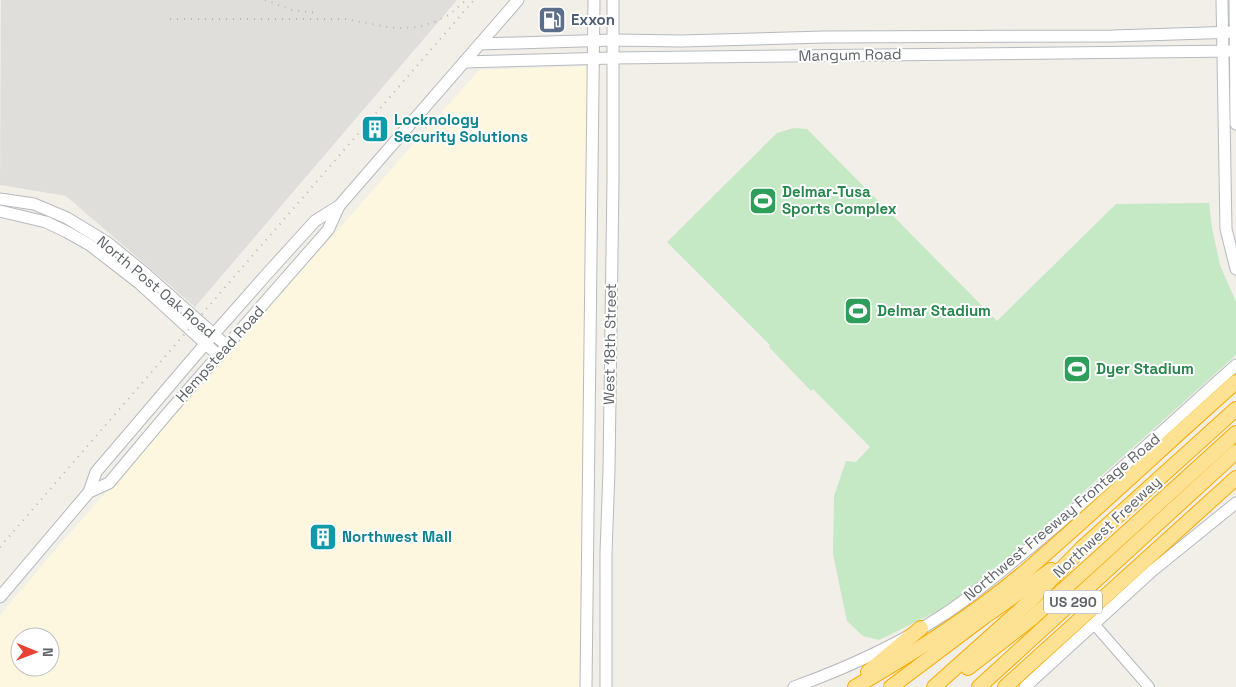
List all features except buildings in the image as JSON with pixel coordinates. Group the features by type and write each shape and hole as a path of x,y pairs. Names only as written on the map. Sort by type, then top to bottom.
{"highway":[{"path":"855,687 914,652 972,613 1027,570 1236,382"},
{"name":"Northwest Freeway","path":"934,687 1029,602 1082,548 1236,409"},
{"path":"938,687 968,668 1031,618 1236,433"},
{"name":"Northwest Freeway","path":"979,687 1236,452"},
{"path":"1005,687 1236,478"},
{"path":"891,687 984,617 1082,548"},
{"path":"849,687 921,628"}],"main road":[{"name":"Hempstead Road","path":"0,597 89,492 96,472 210,338 315,222 339,206 518,0"},
{"name":"West 18th Street","path":"586,687 594,0"},
{"name":"West 18th Street","path":"606,687 613,0"},
{"path":"1222,0 1226,229 1236,269"},
{"path":"1235,0 1236,124"},
{"name":"Mangum Road","path":"480,44 594,40 733,40 1010,35 1113,36 1236,32"},
{"path":"1010,35 1010,53"},
{"path":"1113,36 1113,51"},
{"path":"733,40 733,57"},
{"name":"Mangum Road","path":"464,62 613,58 1236,51"},
{"path":"593,185 612,185"},
{"name":"North Post Oak Road","path":"0,199 34,204 67,218 108,243 147,274 210,338 219,356"},
{"name":"Hempstead Road","path":"89,492 109,483 328,230 339,206"},
{"name":"North Post Oak Road","path":"0,211 46,222 90,245 210,338 228,346"},
{"path":"592,263 611,262"},
{"name":"Northwest Freeway Frontage Road","path":"794,687 883,649 940,618 992,580 1048,534 1236,364"},
{"path":"590,368 610,367"},
{"path":"1204,393 1236,369"},
{"path":"589,470 609,470"},
{"path":"1025,687 1152,571 1236,503"},
{"path":"588,554 606,553"},
{"path":"588,644 605,645"}],"street":[{"path":"1094,624 1150,687"}],"shaded area":[{"path":"1,0 457,0 195,307 66,196 0,185"},
{"path":"591,66 584,687 0,687 0,615 56,549 479,70"}],"green space":[{"path":"794,128 807,129 997,321 1116,204 1209,203 1220,265 1236,302 1236,355 1043,528 959,598 936,612 879,640 863,636 847,621 833,554 834,496 846,461 856,462 870,447 813,389 811,391 769,347 770,345 667,242 777,133"}],"railway":[{"path":"265,0 292,10 318,13"},
{"path":"170,19 346,19 387,27 418,27 449,15 466,0"},
{"path":"0,547 474,0"}],"place":[{"name":"Exxon","path":"552,20"},
{"name":"Locknology Security Solutions","path":"375,129"},
{"name":"Delmar-Tusa Sports Complex","path":"763,201"},
{"name":"Delmar Stadium","path":"858,311"},
{"name":"Dyer Stadium","path":"1077,369"},
{"name":"Northwest Mall","path":"323,537"}]}
